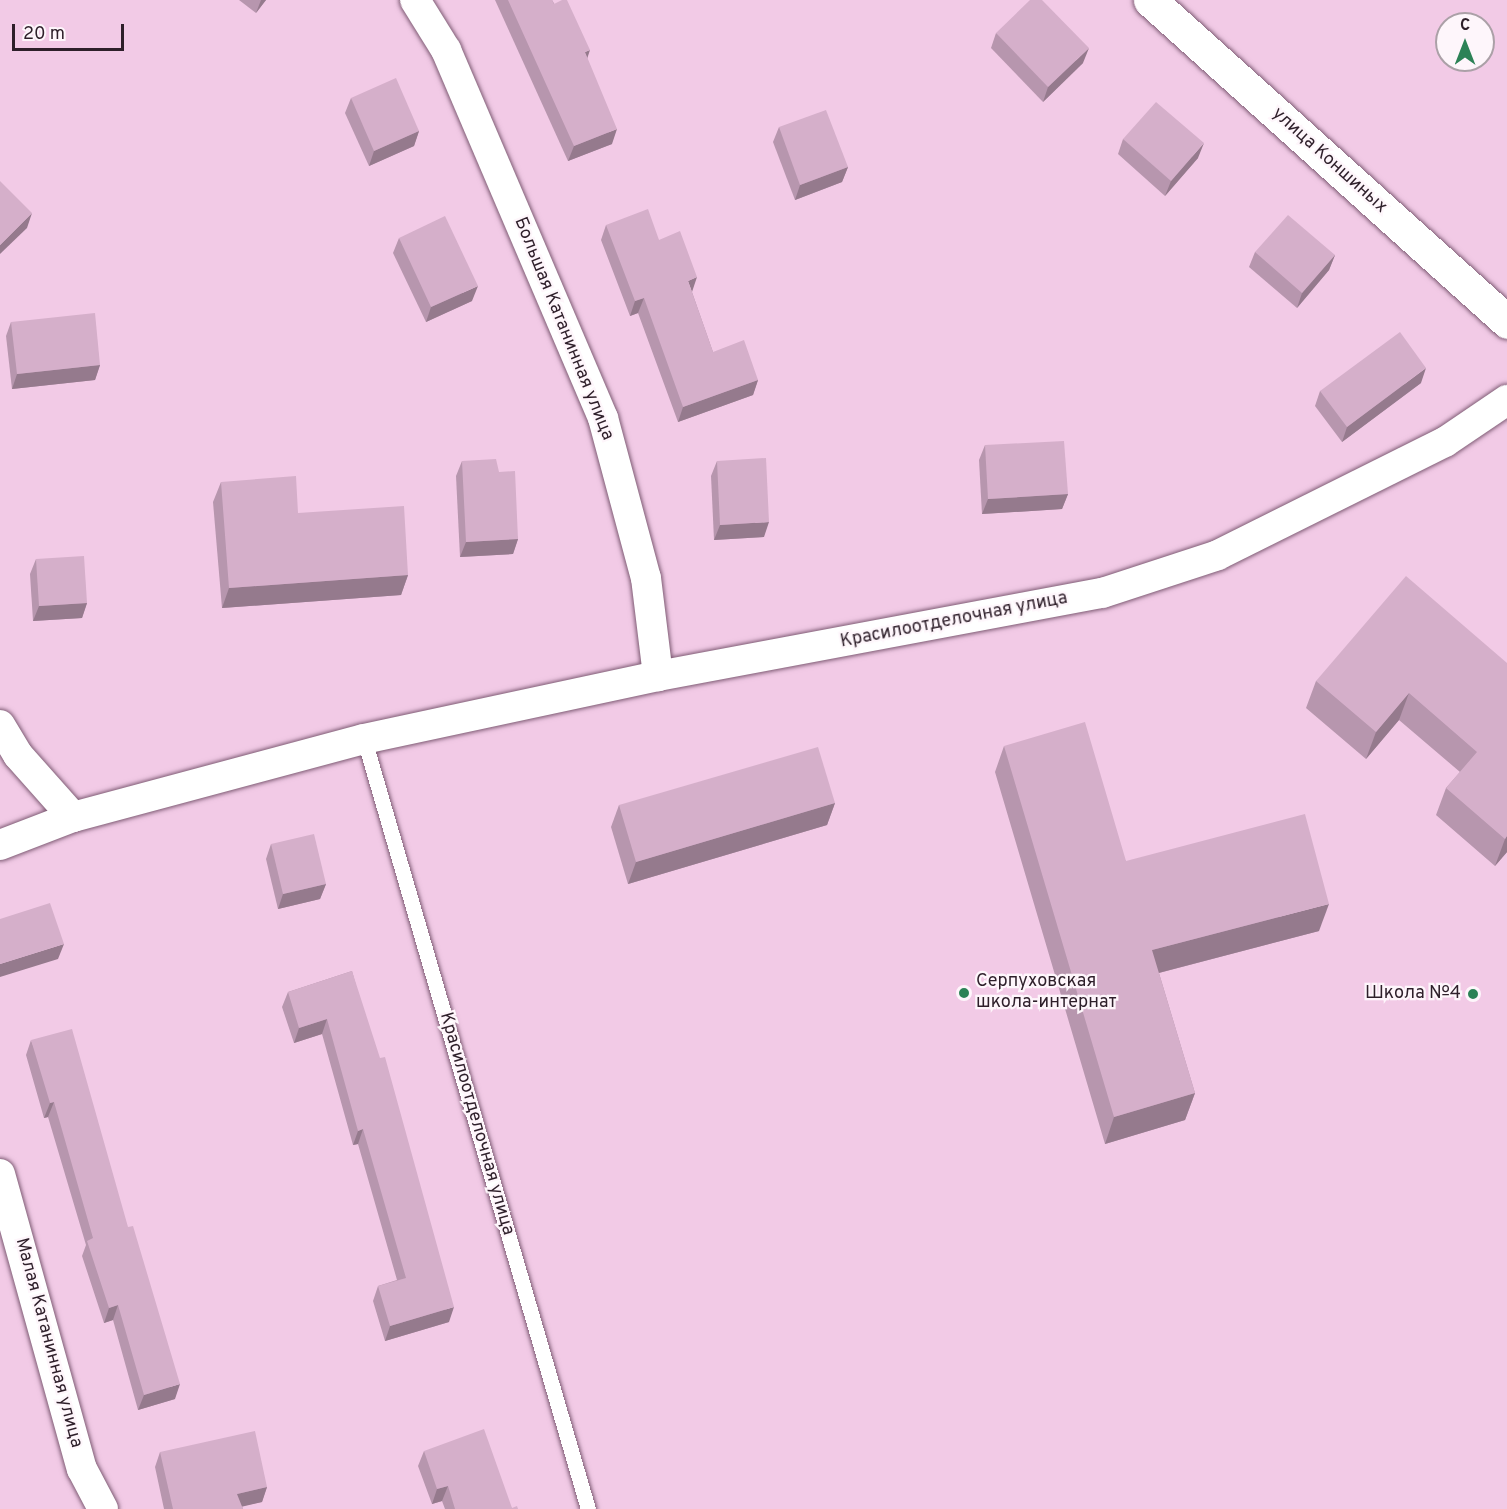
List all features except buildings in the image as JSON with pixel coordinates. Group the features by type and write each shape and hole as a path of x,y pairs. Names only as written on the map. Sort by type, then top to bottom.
{"main road":[{"name":"улица Коншиных","path":"1150,0 1507,322"}],"street":[{"name":"Большая Катанинная улица","path":"415,0 446,50 603,418 646,578 658,676"},
{"name":"Красилоотделочная улица","path":"0,845 73,817 364,739 658,676 1112,590 1218,555 1445,442 1507,400"},
{"path":"0,724 18,755 73,817"},
{"name":"Малая Катанинная улица","path":"0,1174 82,1469 103,1509"}],"lane":[{"name":"Красилоотделочная улица","path":"364,739 588,1509"}],"place":[{"name":"Серпуховская школа-интернат","path":"964,993"},
{"name":"Школа №4","path":"1473,994"}]}
